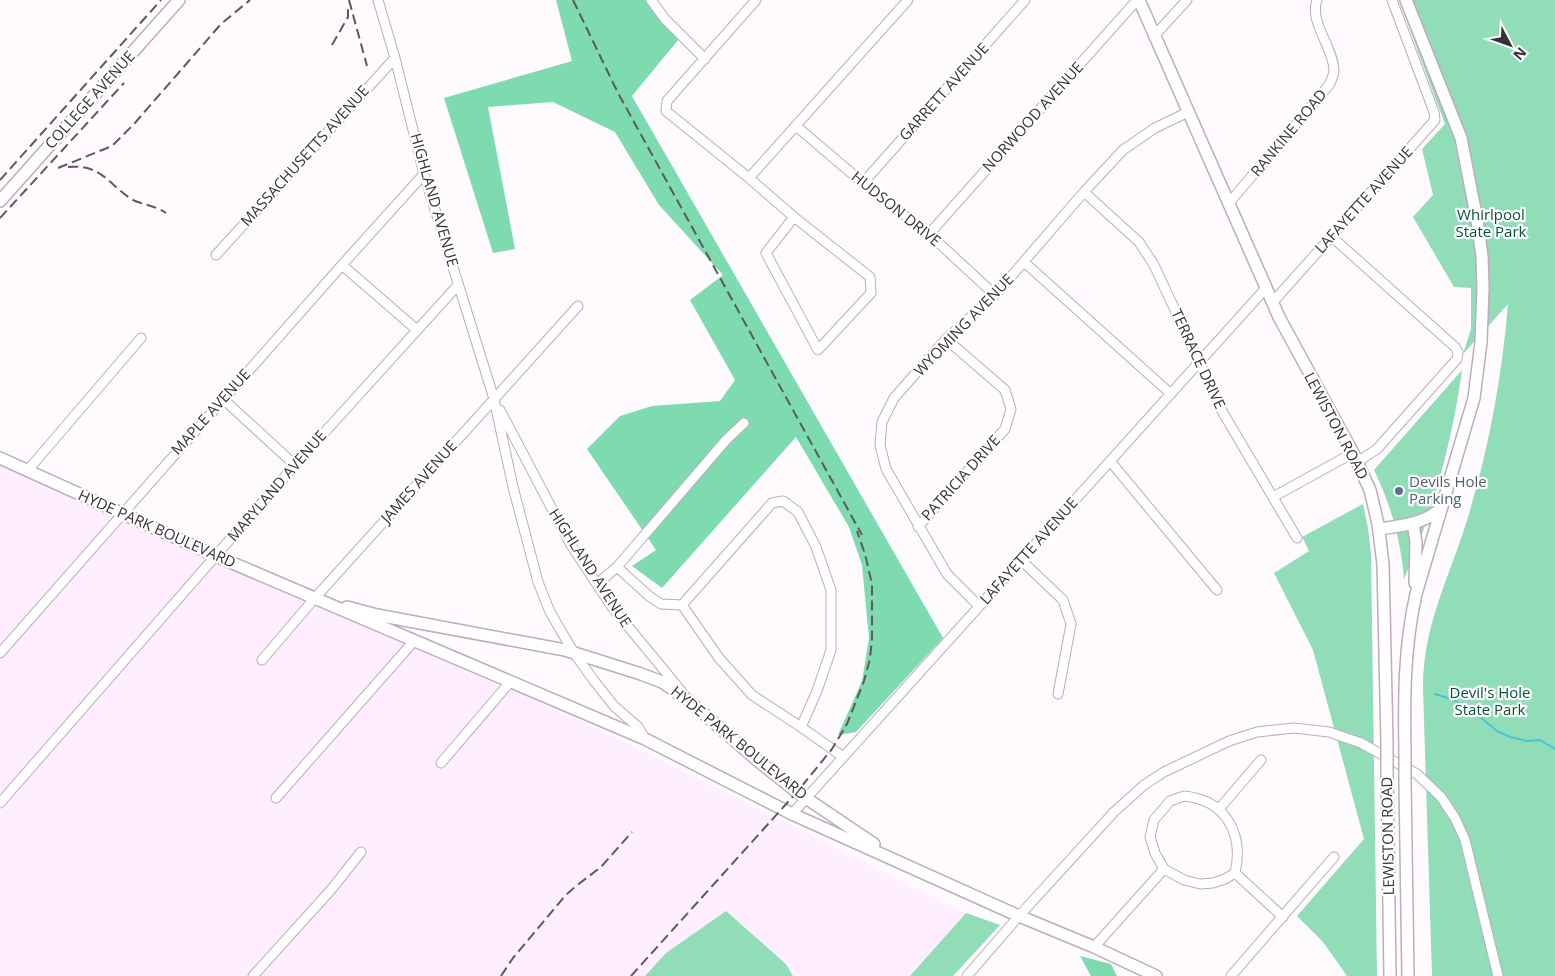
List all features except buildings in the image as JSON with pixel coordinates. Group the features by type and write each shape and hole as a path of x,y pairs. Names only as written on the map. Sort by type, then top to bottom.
{"main road":[{"name":"COLLEGE AVENUE","path":"0,201 179,0"},
{"name":"LEWISTON ROAD","path":"1138,0 1272,302 1370,490 1379,529 1384,594 1390,976"},
{"path":"1406,0 1461,138 1478,220 1483,288 1477,378 1469,417 1413,606"},
{"name":"HYDE PARK BOULEVARD","path":"0,458 314,599 645,739 792,814 1156,976"},
{"path":"1379,529 1413,523 1434,515 1442,506"},
{"path":"1408,976 1404,677 1413,606 1416,548 1413,523"},
{"name":"HYDE PARK BOULEVARD","path":"314,599 377,615 526,642 574,653 662,682 688,700 757,760 806,798 854,832 914,869"}],"street":[{"name":"HIGHLAND AVENUE","path":"378,0 395,58 424,174 494,399 513,487 538,582 550,612 574,653 614,706 638,727 645,739"},
{"path":"650,0 665,19 705,59"},
{"path":"756,0 667,101 666,111 870,277 871,293 818,350 766,253 794,217"},
{"path":"749,178 908,0"},
{"name":"GARRETT AVENUE","path":"863,183 1025,0"},
{"name":"NORWOOD AVENUE","path":"929,234 1138,0"},
{"path":"1155,35 1187,0"},
{"name":"RANKINE ROAD","path":"1229,203 1329,85 1334,72 1332,60 1316,17 1314,8 1317,0"},
{"name":"LAFAYETTE AVENUE","path":"1272,302 1435,120 1427,91 1392,0"},
{"name":"MASSACHUSETTS AVENUE","path":"216,255 395,58"},
{"name":"WYOMING AVENUE","path":"980,606 947,574 886,469 880,445 882,422 894,398 946,339 995,295 1123,150 1155,128 1188,112"},
{"name":"HUDSON DRIVE","path":"796,126 863,183 929,234 995,295"},
{"name":"MAPLE AVENUE","path":"0,653 342,264 424,174"},
{"name":"TERRACE DRIVE","path":"1084,192 1139,242 1154,265 1228,421 1297,538"},
{"path":"1273,497 1377,449 1457,359 1458,352 1455,347 1332,237"},
{"path":"1024,262 1171,394"},
{"path":"342,264 417,330"},
{"name":"MARYLAND AVENUE","path":"0,803 295,465 458,286"},
{"name":"LAFAYETTE AVENUE","path":"792,814 842,756 980,606 1266,288"},
{"name":"JAMES AVENUE","path":"262,660 314,599 578,306"},
{"path":"28,470 141,338"},
{"name":"PATRICIA DRIVE","path":"918,527 1005,429 1011,409 1005,390 946,339"},
{"path":"223,399 295,465"},
{"name":"HIGHLAND AVENUE","path":"494,399 571,545 634,635 688,700"},
{"path":"597,584 618,567 726,440 744,423"},
{"path":"1110,461 1217,590"},
{"path":"682,605 772,503 783,501 798,512 816,547 831,590 831,650 817,691 801,727"},
{"path":"1021,560 1063,600 1071,624 1058,694"},
{"path":"618,567 649,596 662,604 682,605"},
{"path":"682,605 719,658 752,695 842,756"},
{"path":"276,798 414,642"},
{"path":"441,763 511,681"},
{"path":"967,976 1018,916 1114,812 1150,780 1238,738 1275,729 1312,729 1336,734 1361,743 1403,765 1423,779 1446,804 1459,825 1465,840 1498,976"},
{"path":"1219,809 1261,760"},
{"path":"1184,796 1195,797 1206,800 1219,809 1231,825 1238,845 1238,860 1235,873 1213,883 1200,884 1184,880 1164,869 1155,853 1150,837 1154,820 1170,801 1184,796"},
{"path":"253,976 330,891 361,852"},
{"path":"1231,976 1334,857"},
{"path":"1094,947 1164,869"},
{"path":"1235,873 1283,917"}],"shaded area":[{"path":"0,465 581,721 966,913 910,976 793,976 786,963 726,911 666,953 645,976 0,976"}],"green space":[{"path":"556,0 645,0 679,39 632,96 943,638 856,732 838,735 862,681 869,638 862,565 849,527 796,437 662,588 632,566 656,550 587,449 620,416 652,406 720,401 735,380 690,300 723,275 659,205 615,132 553,102 488,107 515,249 493,253 444,98 572,61"},
{"name":"Devil's Hole State Park","path":"1399,0 1555,0 1555,976 1432,976 1423,688 1424,665 1432,622 1468,517 1482,464 1498,385 1508,304 1463,354 1471,329 1471,288 1454,287 1413,217 1433,195 1422,149 1445,124"},
{"path":"1462,370 1453,424 1440,477 1424,528 1404,579 1394,523 1374,470"},
{"path":"1363,504 1371,554 1377,976 1347,976 1323,942 1297,916 1364,839 1313,650 1274,573 1309,551 1302,537"},
{"path":"726,911 786,964 793,976 645,976 666,953"},
{"path":"966,913 1000,925 953,976 910,976"},
{"path":"1080,956 1111,964 1117,976 1091,976"}],"waterway":[{"path":"1435,694 1454,700 1473,711 1497,731 1510,737 1527,741 1540,740 1555,749"}],"railway":[{"path":"0,180 161,0"},
{"path":"58,168 112,146 134,124 221,24 250,0"},
{"path":"349,0 367,66"},
{"path":"573,0 618,93 862,535"},
{"path":"332,45 348,17 348,5"},
{"path":"0,218 124,83"},
{"path":"68,167 80,167 97,172 133,200 166,213"},
{"path":"631,976 797,792 832,749 847,724 864,681 870,659 872,638 872,584 857,531"},
{"path":"501,976 513,958 565,896 601,867 632,832"}],"place":[{"name":"Devils Hole Parking","path":"1399,491"}],"park label":[{"name":"Whirlpool State Park","path":"1491,224"}]}
